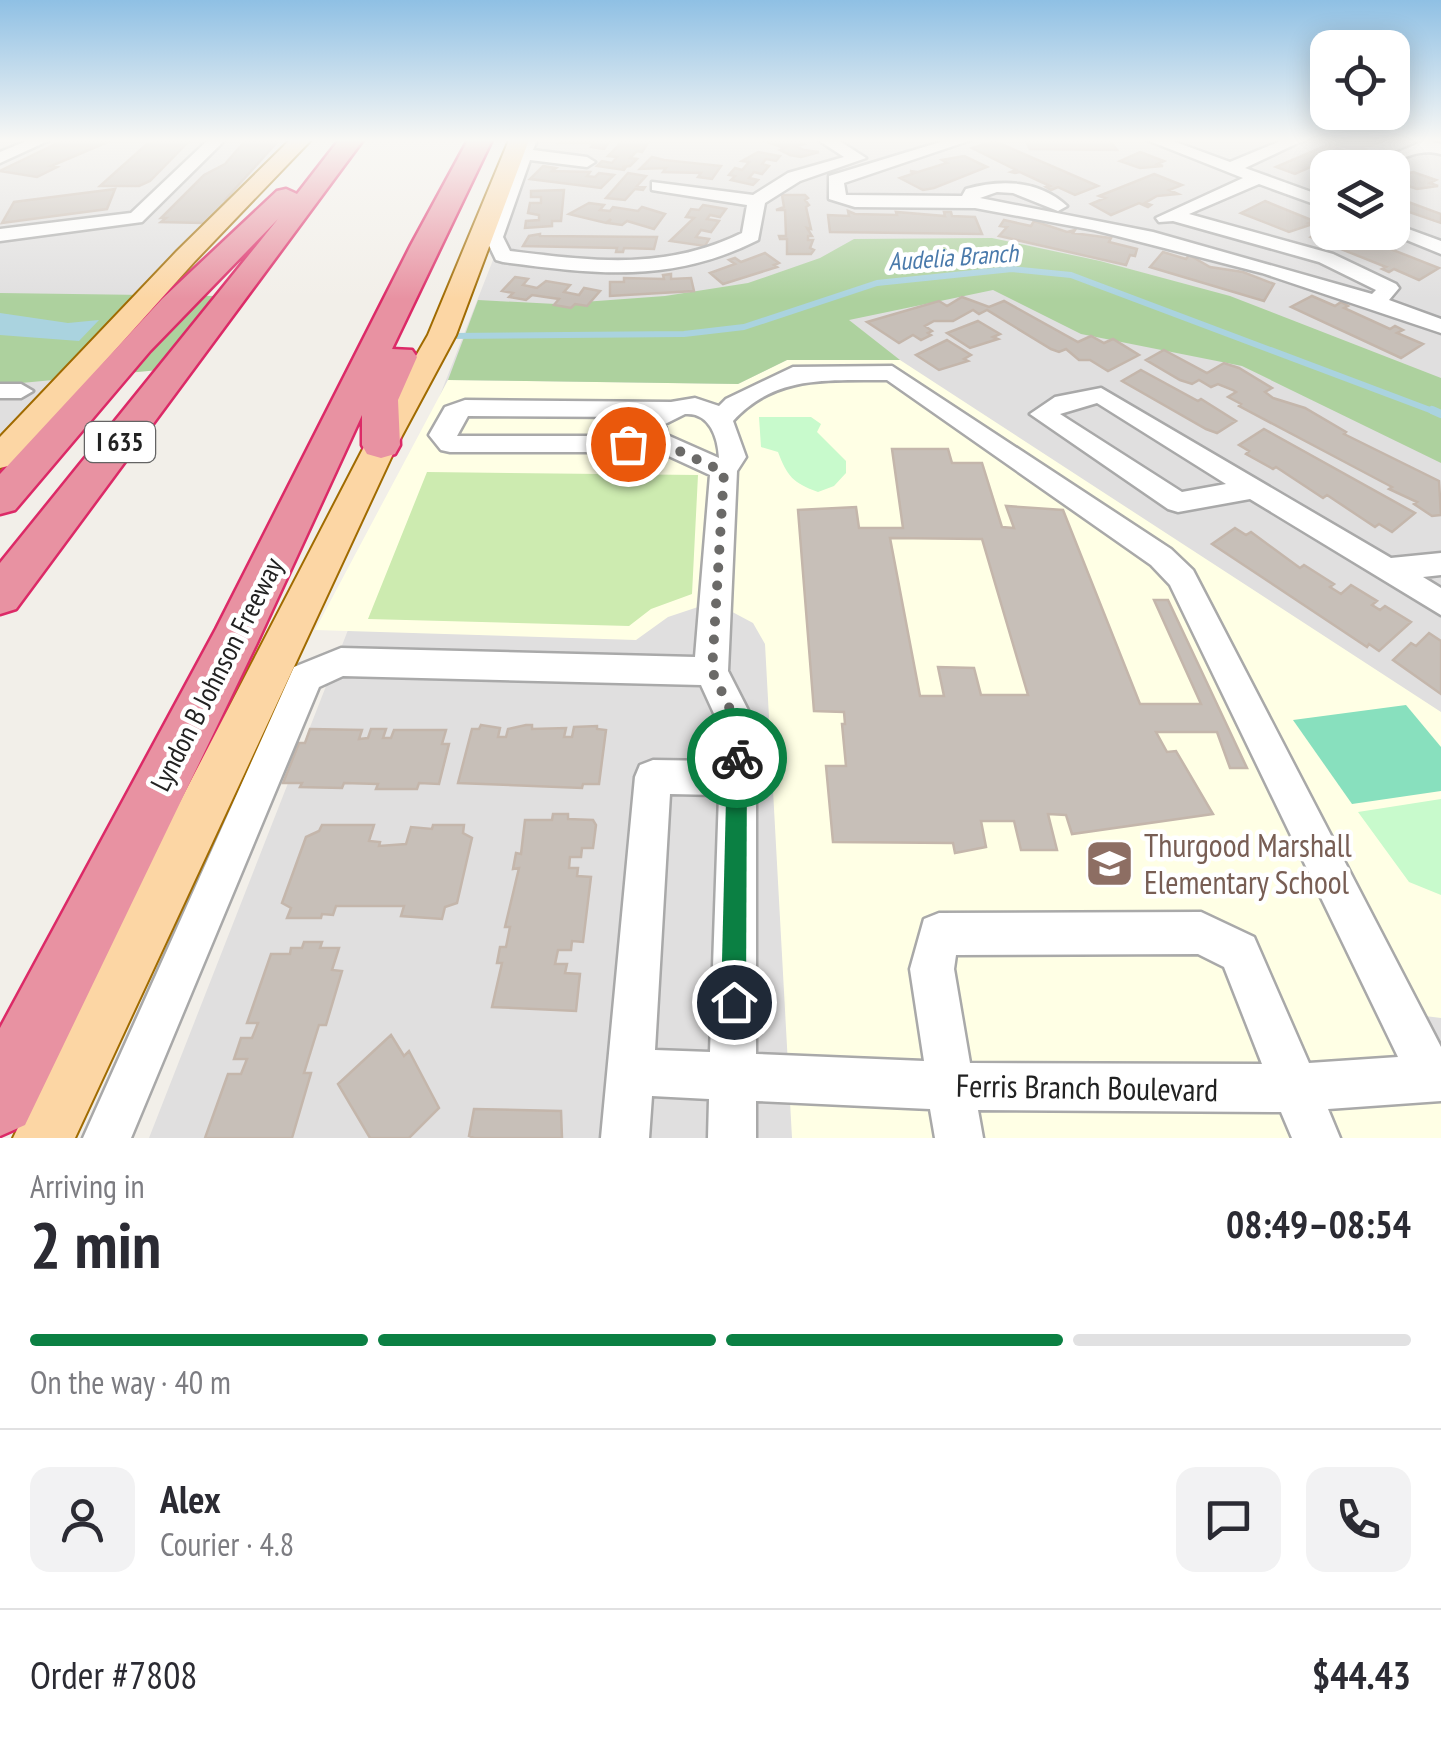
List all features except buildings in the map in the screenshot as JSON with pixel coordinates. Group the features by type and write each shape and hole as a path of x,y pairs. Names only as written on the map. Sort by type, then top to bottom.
{"highway":[{"path":"0,500 225,250 290,193"},
{"name":"I 635","path":"0,596 312,193"},
{"name":"Lyndon B Johnson Freeway","path":"0,1100 234,643 453,193"},
{"path":"381,446 380,400 472,193"}],"main road":[{"path":"0,457 249,193"},
{"path":"44,1138 133,948 381,446 442,334 503,193"}],"street":[{"path":"0,235 136,218 162,193"},
{"path":"508,193 494,238 503,256 608,269 711,256 751,236 756,201"},
{"path":"704,193 756,201 768,193"},
{"path":"837,193 838,199 844,200 970,202 1135,233 1205,250 1441,326"},
{"path":"1135,233 1223,193"},
{"path":"1301,193 1310,197"},
{"path":"1306,195 1310,193"},
{"path":"1172,215 1326,258 1389,288 1376,302"},
{"path":"1410,235 1441,248"},
{"path":"722,418 735,404 793,374 902,376 1161,557 1182,578 1437,1078"},
{"path":"1254,489 1178,502 1042,414 1064,402 1101,394 1441,604"},
{"path":"664,444 450,444 442,435 454,412 464,408 684,406 708,410 722,418 730,433 733,457 724,472 712,671 735,720 738,778 732,1138"},
{"path":"669,408 652,421 655,440 724,472"},
{"path":"1386,570 1441,564"},
{"path":"106,1138 306,678 341,662 712,671"},
{"path":"626,1138 653,777 738,778"},
{"path":"959,1138 932,969 939,934 1200,933 1240,952 1316,1138"},
{"name":"Ferris Branch Boulevard","path":"629,1072 951,1086 1294,1088 1437,1078"}],"shaded area":[{"path":"0,193 251,193 168,293 0,485"},
{"path":"519,193 1310,193 1310,250 1410,250 1410,193 1441,193 1441,1138 149,1138"},
{"name":"Thurgood Marshall Elementary School","path":"787,360 900,360 1441,712 1441,1018 1417,1015 1441,1070 1441,1138 792,1138 765,644 753,623 723,607 698,607 668,617 636,640 315,630 448,380 738,384"}],"green space":[{"path":"992,238 1100,261 1230,296 1441,378 1441,463 1242,366 1081,334 993,290 849,320 900,360 787,360 738,384 448,380 478,300 556,304 665,296 748,283 820,258 854,239"},
{"path":"0,293 218,296 159,370 0,385"},
{"path":"759,417 811,417 821,424 817,432 846,461 846,473 834,486 818,492 797,482 778,452 761,447"},
{"path":"427,472 698,475 692,594 651,609 629,626 368,619"},
{"path":"1406,705 1441,747 1441,791 1352,804 1293,720"},
{"path":"1441,799 1441,895 1409,882 1358,812"}],"water":[{"path":"0,313 68,323 99,320 79,341 0,335"}],"waterway":[{"name":"Audelia Branch","path":"449,336 684,334 744,327 877,283 1012,269 1071,275 1438,413"},
{"name":"Audelia Branch","path":"1432,410 1441,414"}],"way so far":[{"path":"628,444 664,444 724,472 712,671 735,720 737,758"}],"place":[{"name":"Thurgood Marshall Elementary School","path":"1109,863"}],"route":[{"path":"734,1002 737,758"}]}
